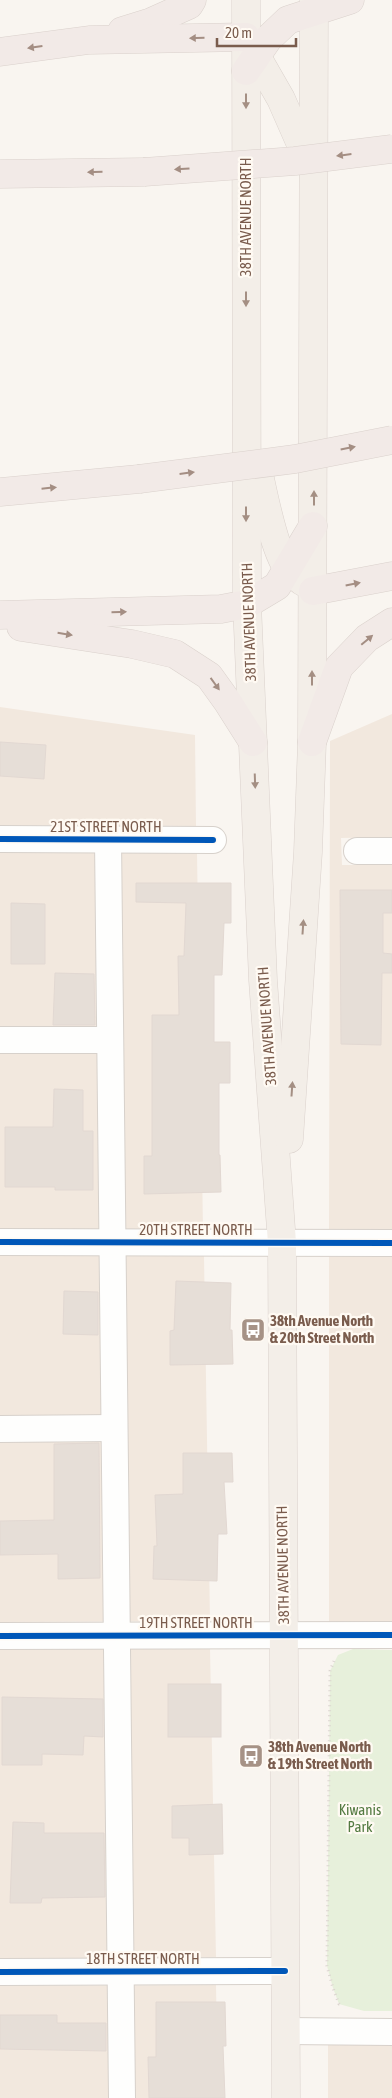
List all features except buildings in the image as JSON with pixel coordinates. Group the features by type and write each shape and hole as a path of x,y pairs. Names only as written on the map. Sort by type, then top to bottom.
{"highway":[{"path":"0,52 89,40 151,22 189,5 192,0"},
{"path":"89,40 249,54 288,20 314,6 350,0"},
{"path":"0,174 144,172 295,161 392,149"},
{"path":"0,492 139,479 295,459 392,440"},
{"path":"0,615 221,609 247,604 277,586 313,526"},
{"path":"313,592 392,576"},
{"path":"312,742 339,667 367,638 392,622"},
{"path":"0,624 132,644 176,654 209,676 227,700 253,742"}],"main road":[{"name":"38TH AVENUE NORTH","path":"246,0 249,54 246,411 247,604 263,980 282,1243 286,2098"},
{"name":"38TH AVENUE NORTH","path":"282,1243 308,852 312,742 314,6"},
{"path":"249,54 281,98 314,176"},
{"path":"246,411 264,500 279,551 288,569 313,592"}],"street":[{"name":"21ST STREET NORTH","path":"0,839 213,840"},
{"path":"108,840 122,2098"},
{"path":"357,851 392,851"},
{"path":"0,1040 110,1040"},
{"name":"20TH STREET NORTH","path":"0,1242 392,1243"},
{"path":"0,1429 114,1428"},
{"name":"19TH STREET NORTH","path":"0,1636 392,1635"},
{"name":"18TH STREET NORTH","path":"0,1972 286,1971"},
{"path":"286,2031 392,2032"}],"path":[{"path":"338,1655 330,1670 327,1966 339,2004 348,2006"}],"shaded area":[{"path":"0,707 195,735 196,826 0,825"},
{"path":"392,714 392,837 341,838 342,865 392,865 392,1230 329,1230 330,741"},
{"path":"0,852 197,853 203,1229 0,1229"},
{"path":"0,1256 204,1256 210,1621 0,1622"},
{"path":"329,1257 392,1257 392,1622 329,1622"},
{"path":"210,1648 216,1957 0,1959 0,1649"},
{"path":"216,1985 218,2098 0,2098 0,1986"},
{"path":"328,2045 392,2045 392,2098 328,2098"}],"green space":[{"name":"Kiwanis Park","path":"353,1649 392,1650 392,2011 364,2011 339,2004 327,1966 330,1671 338,1655"}],"cycle path":[{"path":"0,839 213,840"},
{"path":"0,1242 392,1243"},
{"path":"0,1636 392,1635"},
{"path":"0,1972 285,1971"}],"place":[{"name":"38th Avenue North & 20th Street North","path":"253,1330"},
{"name":"38th Avenue North & 19th Street North","path":"251,1756"}]}
